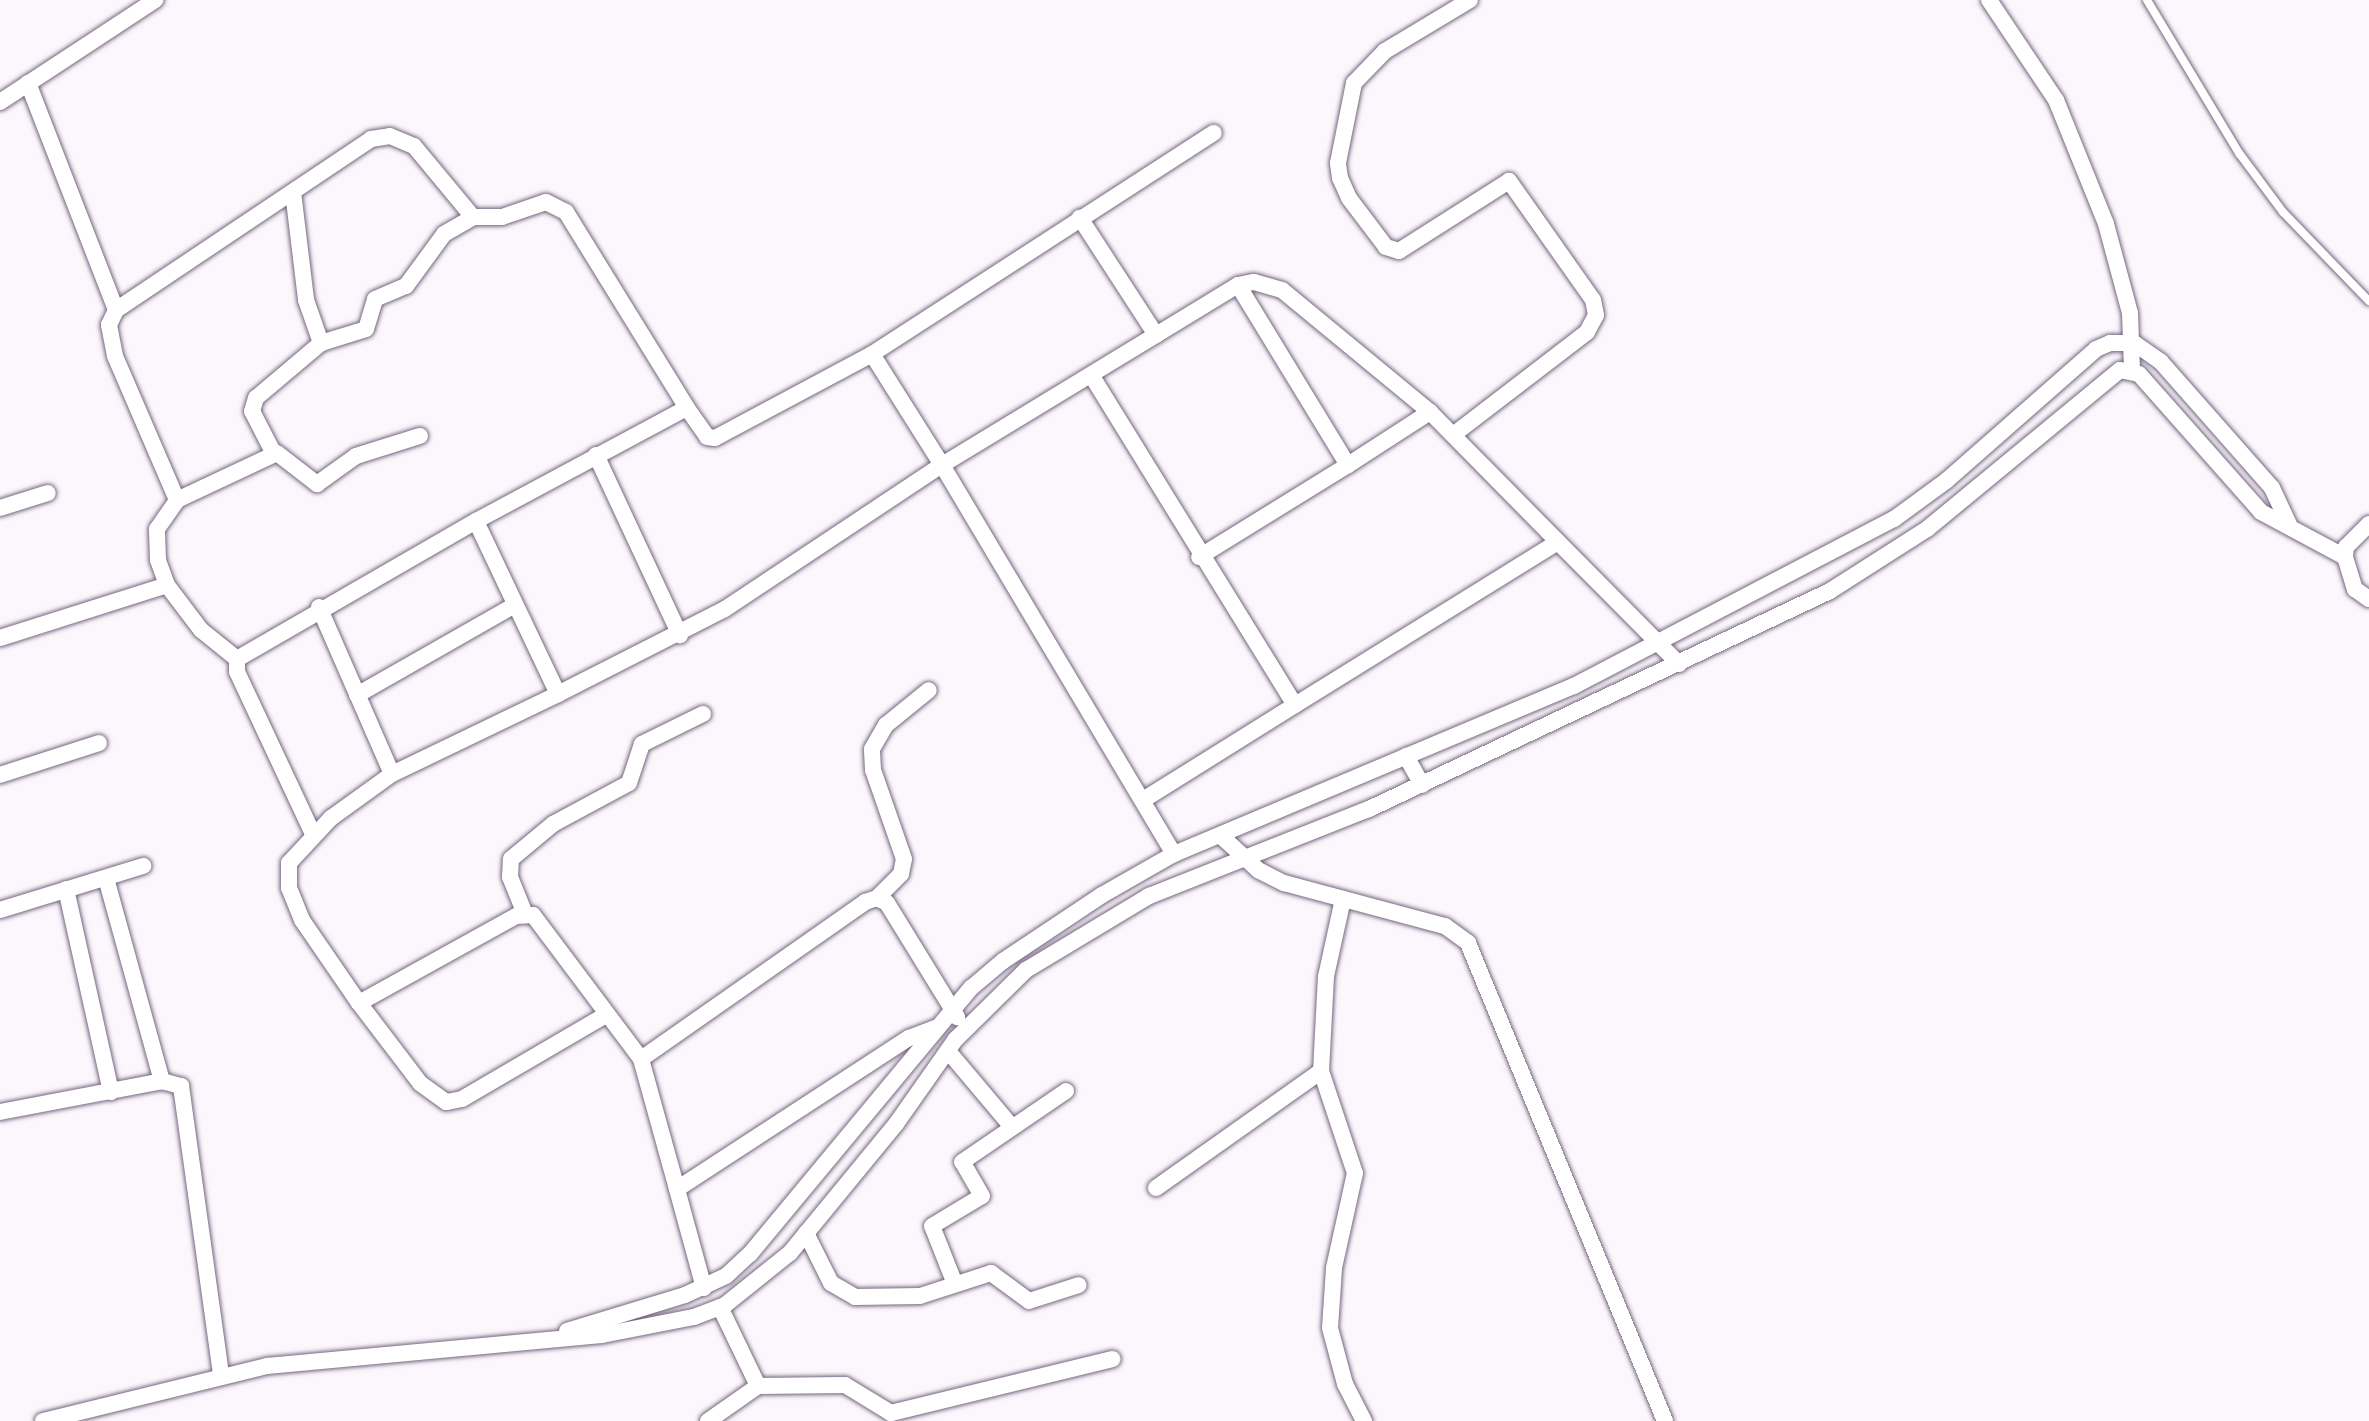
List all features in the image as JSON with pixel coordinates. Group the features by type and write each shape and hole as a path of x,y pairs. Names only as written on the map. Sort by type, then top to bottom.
{"street":[{"path":"0,102 155,0"},
{"path":"1453,435 1587,332 1596,315 1593,300 1509,181 1399,251 1386,247 1349,198 1338,163 1354,83 1385,51 1470,0"},
{"path":"1989,0 2056,100 2106,224 2134,343 2132,371 2261,512 2289,524 2345,557"},
{"path":"28,83 116,310"},
{"path":"274,454 252,411 253,402 321,343 366,329 375,299 406,286 435,240 473,217 502,217 546,202 562,207 687,408 707,437 715,438 872,354 1214,133"},
{"path":"177,500 115,356 109,325 116,310 293,192 357,145 390,136 414,146 473,217"},
{"path":"293,192 306,300 321,343"},
{"path":"1080,218 1156,335"},
{"path":"604,1016 462,1099 446,1102 420,1083 359,1003 302,920 289,888 289,863 313,834 392,774 680,635 776,577 942,465 1093,378 1238,285 1254,282 1282,290 1430,412 1679,664"},
{"path":"1238,285 1348,465"},
{"path":"559,1335 601,1317 704,1288 750,1254 951,1011 1003,961 1123,882 1174,854 1660,644 1894,519 1946,481 2096,349 2110,343 2134,343 2161,362 2272,488 2289,524"},
{"path":"872,354 942,465 1174,854"},
{"path":"53,1420 221,1375 293,1362 434,1352 559,1335 602,1335 720,1307 753,1286 806,1233 896,1124 967,1027 1026,970 1092,925 1240,856 1422,785 1830,591 1885,558 1978,488 2111,375 2132,371"},
{"path":"1093,378 1199,557 1295,705"},
{"path":"237,659 319,607 687,408"},
{"path":"1199,557 1430,412"},
{"path":"237,659 201,630 167,585 158,560 157,529 177,500 274,454 289,458 317,484 356,456 420,436"},
{"path":"596,455 680,635"},
{"path":"0,508 48,493"},
{"path":"476,521 558,694"},
{"path":"2369,524 2346,547 2345,557 2355,589 2369,599"},
{"path":"1143,800 1558,542"},
{"path":"0,638 167,585"},
{"path":"357,695 515,605"},
{"path":"319,607 392,774"},
{"path":"237,659 237,672 313,834"},
{"path":"641,1059 877,898 901,874 904,859 873,770 872,749 886,725 929,690"},
{"path":"703,714 642,744 629,783 553,824 511,859 510,877 525,914 541,920 604,1016 641,1059 704,1288"},
{"path":"0,775 99,743"},
{"path":"1406,756 1422,785"},
{"path":"1220,835 1240,856 1284,883 1445,926 1478,958 1665,1421"},
{"path":"0,910 143,866"},
{"path":"106,878 162,1081"},
{"path":"66,889 111,1092"},
{"path":"877,898 887,903 951,1011 967,1027"},
{"path":"1343,899 1326,976 1321,1071 1355,1173 1334,1268 1330,1328 1345,1384 1364,1421"},
{"path":"359,1003 525,914"},
{"path":"677,1189 909,1038 939,1026"},
{"path":"948,1051 1012,1127"},
{"path":"1156,1188 1321,1071"},
{"path":"0,1112 162,1081 176,1082 184,1092 221,1375"},
{"path":"955,1284 932,1226 981,1197 962,1162 1066,1091"},
{"path":"806,1233 831,1283 846,1295 911,1297 991,1273 1029,1301 1079,1285"},
{"path":"720,1307 758,1386"},
{"path":"708,1421 758,1386 845,1385 889,1416 1112,1359"}],"lane":[{"path":"2147,0 2239,153 2283,212 2369,301"}]}
